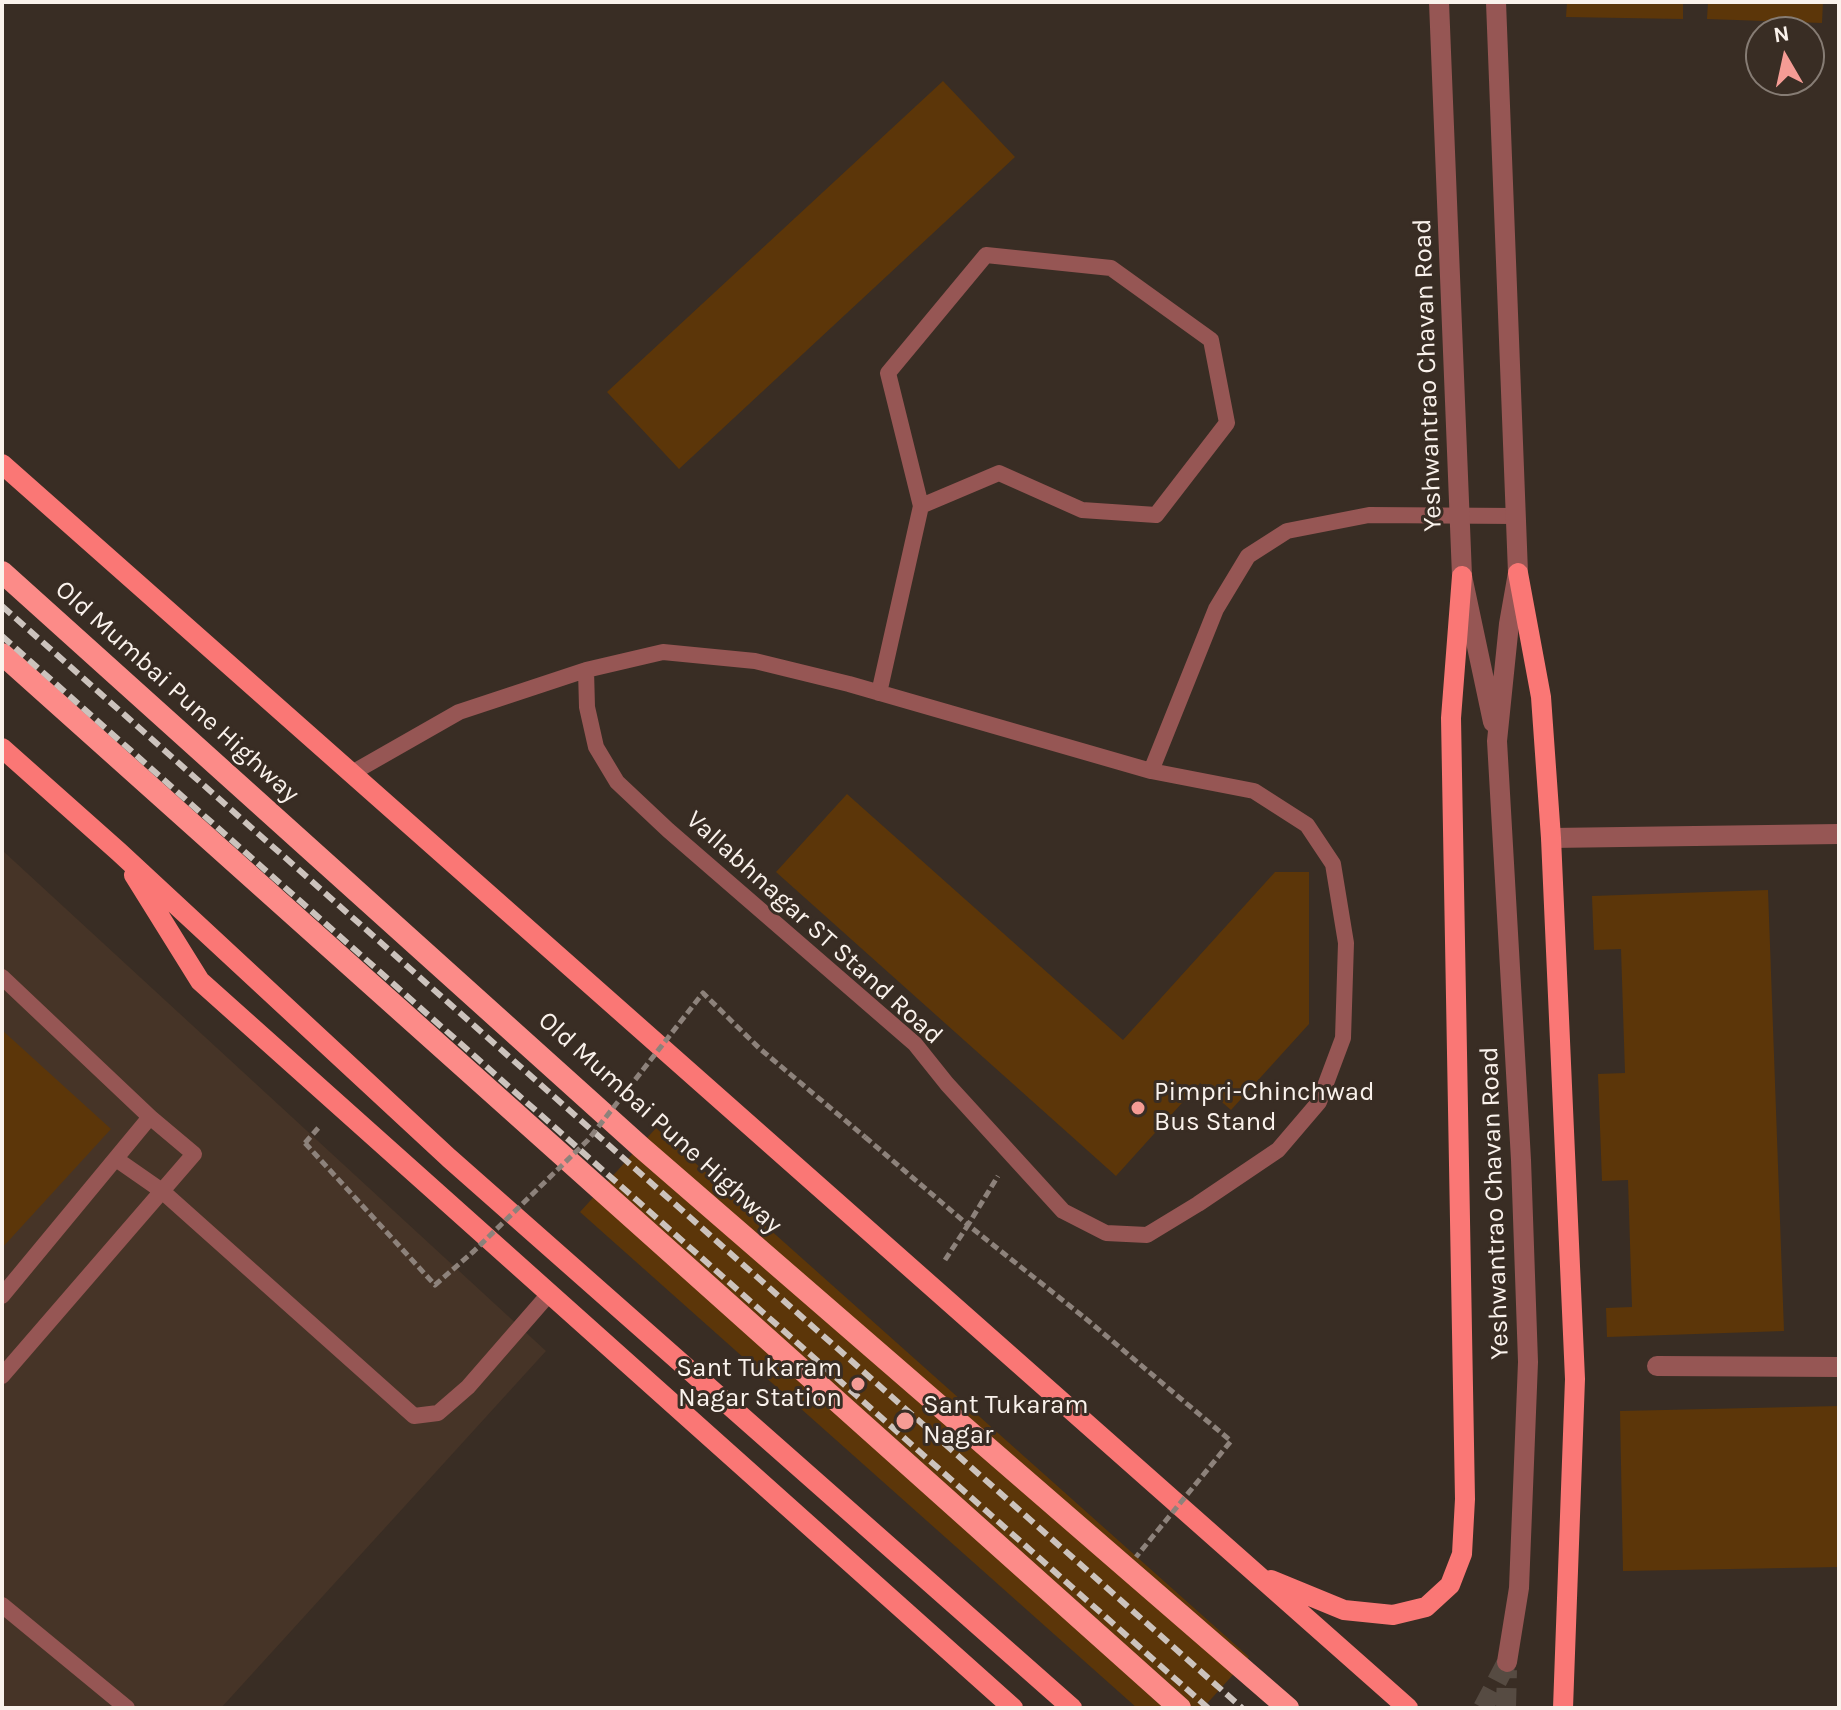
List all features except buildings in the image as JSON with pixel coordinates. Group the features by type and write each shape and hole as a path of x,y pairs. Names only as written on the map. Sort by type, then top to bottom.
{"highway":[{"name":"Old Mumbai Pune Highway","path":"2,572 642,1148 1288,1708"},
{"path":"2,654 1180,1708"}],"main road":[{"path":"2,464 1408,1708"},
{"path":"1518,573 1541,697 1551,838 1575,1379 1563,1708"},
{"path":"1256,1574 1344,1610 1393,1615 1426,1607 1450,1585 1462,1554 1465,1483 1451,718 1462,576"},
{"path":"2,748 119,852 449,1158 1072,1708"},
{"path":"119,852 200,981 1013,1708"}],"street":[{"name":"Yeshwantrao Chavan Road","path":"1439,2 1462,576 1497,741 1521,1160 1528,1362 1519,1588 1507,1662"},
{"name":"Yeshwantrao Chavan Road","path":"1496,2 1518,573 1509,624 1497,741"},
{"path":"1551,838 1839,834"},
{"path":"1657,1366 1839,1367"}],"lane":[{"path":"879,693 921,506 888,373 986,255 1111,268 1211,340 1227,423 1156,515 1082,510 999,473 921,506"},
{"path":"1151,771 1216,609 1248,556 1287,531 1369,515 1515,516"},
{"name":"Vallabhnagar ST Stand Road","path":"663,652 755,661 1151,771 1254,791 1307,825 1333,864 1346,943 1343,1038 1319,1102 1278,1150 1147,1235 1106,1233 1063,1211 947,1084 915,1044 617,782 596,747 587,707 586,670 663,652"},
{"path":"352,773 459,712 586,670"},
{"path":"2,977 150,1117 194,1154 2,1376"},
{"path":"2,1296 150,1117"},
{"path":"116,1159 162,1191 414,1416 438,1413 468,1387 549,1294"},
{"path":"2,1605 127,1708"}],"path":[{"path":"305,1143 435,1285 588,1140 703,993 759,1048 1231,1441 1136,1557"},
{"path":"929,1284 1011,1155"}],"shaded area":[{"path":"2,850 546,1351 221,1708 2,1708"}],"tunnel":[{"path":"1483,1708 1507,1662"},
{"path":"1506,1708 1507,1670"}],"railway":[{"path":"2,606 1242,1708"},
{"path":"2,636 1208,1708"}],"place":[{"name":"Pimpri-Chinchwad Bus Stand","path":"1138,1108"},
{"name":"Sant Tukaram Nagar Station","path":"858,1384"},
{"name":"Sant Tukaram Nagar","path":"905,1421"}]}
